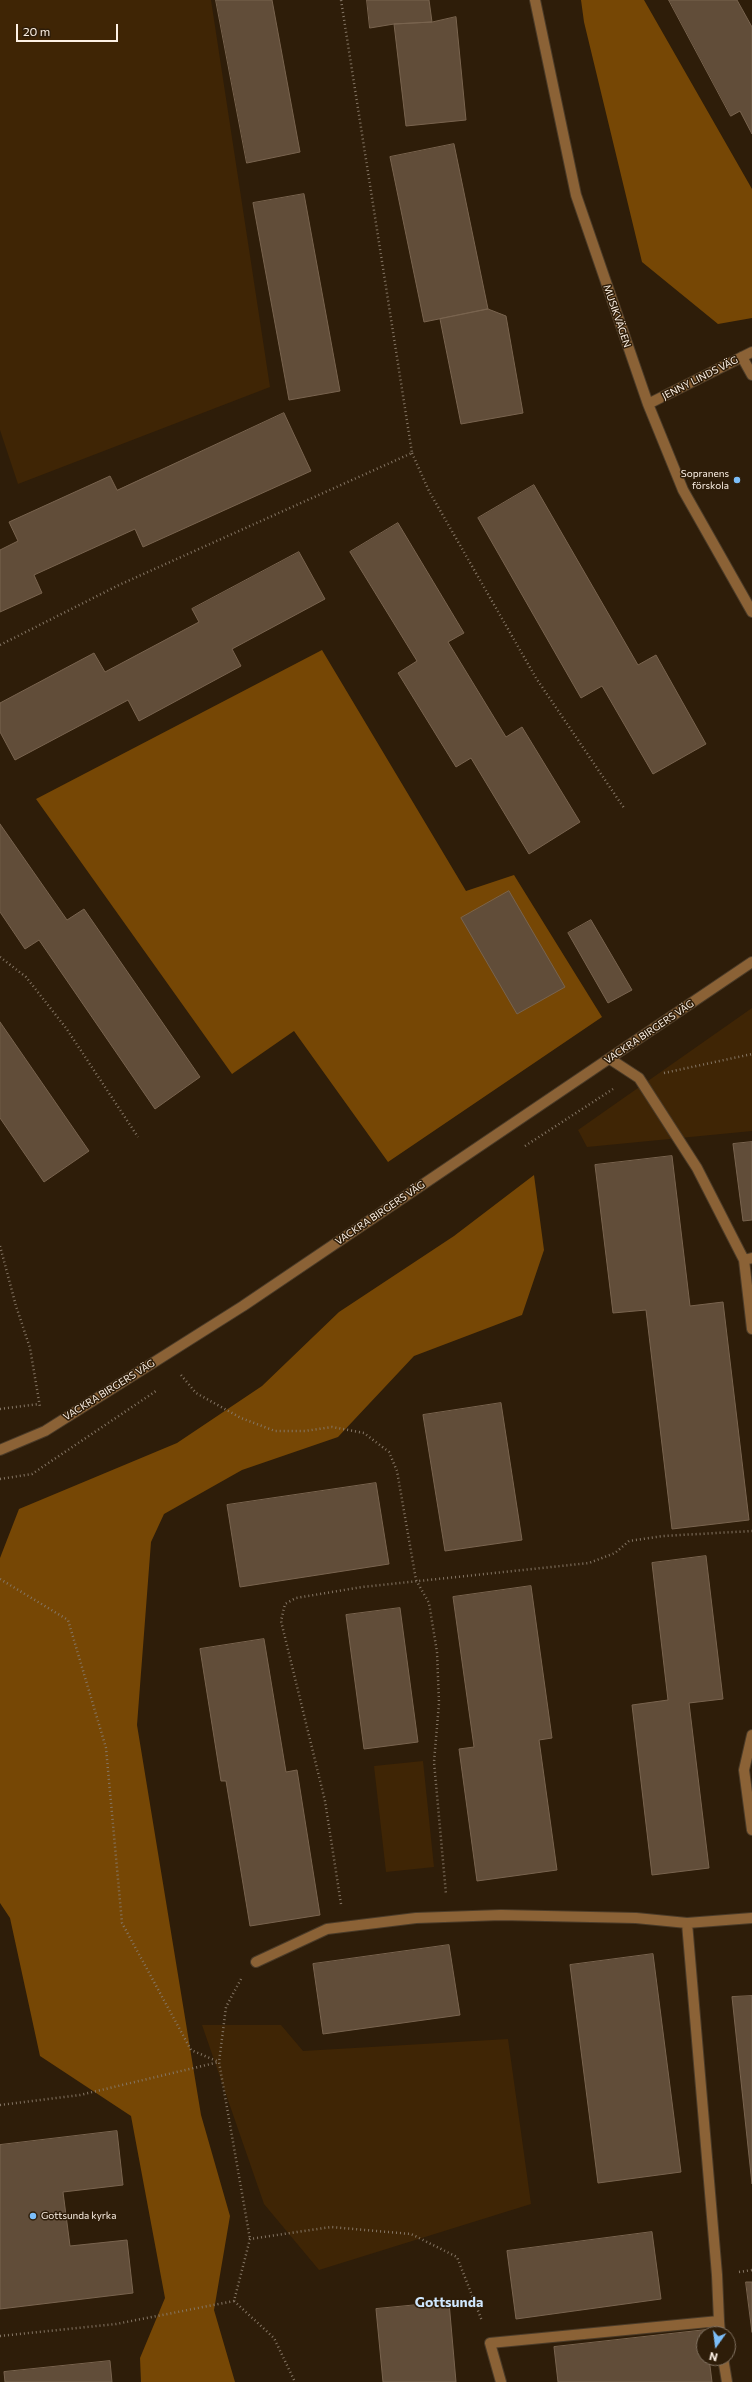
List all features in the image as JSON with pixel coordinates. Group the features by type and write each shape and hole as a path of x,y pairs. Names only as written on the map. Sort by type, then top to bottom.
{"street":[{"name":"MUSIKVÄGEN","path":"535,0 576,195 648,404 683,490 752,612"},
{"name":"JENNY LINDS VÄG","path":"648,404 752,352"},
{"path":"742,357 752,375"},
{"name":"VACKRA BIRGERS VÄG","path":"0,1450 45,1431 243,1306 752,962"},
{"path":"610,1059 639,1078 697,1168 748,1259 752,1329"},
{"path":"752,1736 744,1770 752,1830"},
{"path":"256,1962 327,1929 416,1918 501,1915 636,1918 686,1923 752,1918"},
{"path":"686,1923 717,2275 719,2326"},
{"path":"501,2382 490,2343 719,2321"},
{"path":"725,2366 726,2382"}],"path":[{"path":"340,0 412,453 429,491 536,678 624,808"},
{"path":"0,645 119,585 412,453"},
{"path":"0,957 26,977 66,1028 138,1137"},
{"path":"607,1092 639,1078 752,1054"},
{"path":"0,1246 16,1306 30,1348 39,1404 53,1460"},
{"path":"180,1375 196,1393 241,1418 275,1431 305,1431 332,1427 364,1433 389,1452 397,1471 416,1580 429,1603 437,1652 439,1703 434,1762 449,1917"},
{"path":"0,1409 39,1404"},
{"path":"344,1927 325,1801 281,1621 285,1604 296,1598 416,1580 589,1563 615,1554 629,1541 663,1536 752,1531"},
{"path":"0,1578 68,1620 106,1748 122,1923 191,2050 219,2062"},
{"path":"234,2301 250,2239 219,2062 226,2007 239,1982 256,1962"},
{"path":"0,2105 80,2095 219,2062"},
{"path":"250,2239 331,2227 412,2234 457,2258 490,2343"},
{"path":"0,2336 116,2324 234,2301"},
{"path":"234,2301 274,2338 295,2382"}],"shaded area":[{"path":"0,0 211,0 270,387 18,484 0,430"},
{"path":"581,0 644,0 752,189 752,318 718,324 642,262 584,22"},
{"path":"322,650 466,891 514,875 602,1017 388,1162 294,1031 232,1074 36,799"},
{"path":"752,1008 752,1131 587,1147 578,1130"},
{"path":"534,1175 544,1250 522,1315 414,1356 338,1437 242,1470 164,1514 151,1542 137,1725 201,2115 230,2216 214,2310 235,2382 141,2382 140,2358 165,2298 131,2116 40,2056 10,1918 0,1903 0,1558 19,1509 177,1443 262,1386 339,1312 454,1236"},
{"path":"423,1761 434,1867 386,1872 374,1766"},
{"path":"202,2025 281,2025 303,2051 508,2039 531,2204 319,2270 264,2204"}],"building":[{"path":"216,0 272,0 300,152 247,163"},
{"path":"367,0 429,0 432,22 394,24 370,28"},
{"path":"669,0 737,0 752,27 752,134 740,111 731,116"},
{"path":"456,17 466,120 406,126 394,24 432,22"},
{"path":"454,144 488,309 424,322 390,157"},
{"path":"304,194 340,391 289,400 253,203"},
{"path":"488,309 506,316 523,413 461,424 440,319"},
{"path":"284,413 311,471 143,547 135,529 34,575 42,593 0,612 0,550 18,541 9,522 110,476 117,490"},
{"path":"534,485 638,665 656,655 706,744 653,774 602,686 581,698 478,518"},
{"path":"398,523 464,633 448,642 506,737 522,727 580,822 529,854 471,758 456,767 398,673 417,661 350,552"},
{"path":"299,552 325,599 232,649 241,666 139,721 128,700 15,760 0,732 0,703 94,653 105,672 199,622 192,609"},
{"path":"0,824 67,920 84,909 200,1077 155,1109 39,940 25,949 0,912"},
{"path":"509,891 565,987 517,1014 461,918"},
{"path":"591,920 632,990 608,1003 568,933"},
{"path":"0,1022 89,1151 44,1182 0,1118"},
{"path":"752,1142 752,1220 743,1221 733,1144"},
{"path":"672,1156 690,1306 723,1302 749,1520 672,1529 646,1310 613,1313 595,1165"},
{"path":"501,1403 522,1540 445,1551 423,1415"},
{"path":"376,1483 389,1564 240,1587 227,1505"},
{"path":"706,1556 723,1699 689,1703 709,1868 652,1875 632,1705 668,1700 652,1563"},
{"path":"531,1586 552,1738 539,1740 557,1870 477,1881 459,1749 474,1747 453,1597"},
{"path":"400,1608 418,1742 364,1749 346,1615"},
{"path":"264,1639 286,1772 297,1770 320,1915 250,1926 226,1781 221,1781 200,1649"},
{"path":"449,1945 460,2015 323,2034 313,1964"},
{"path":"653,1954 681,2172 598,2183 570,1965"},
{"path":"752,1996 752,2184 732,1997"},
{"name":"Gottsunda kyrka","path":"117,2131 123,2185 63,2192 70,2246 127,2240 133,2293 0,2309 0,2145"},
{"path":"652,2232 661,2299 516,2319 507,2251"},
{"path":"746,2282 752,2282 752,2332"},
{"path":"449,2302 456,2382 383,2382 376,2309"},
{"path":"696,2331 696,2366 710,2366 712,2382 558,2382 554,2347"},
{"path":"110,2361 112,2382 5,2382 4,2372"}],"place":[{"name":"Sopranens förskola","path":"737,480"},
{"name":"Gottsunda kyrka","path":"33,2216"}],"district":[{"name":"Gottsunda","path":"449,2302"}]}
